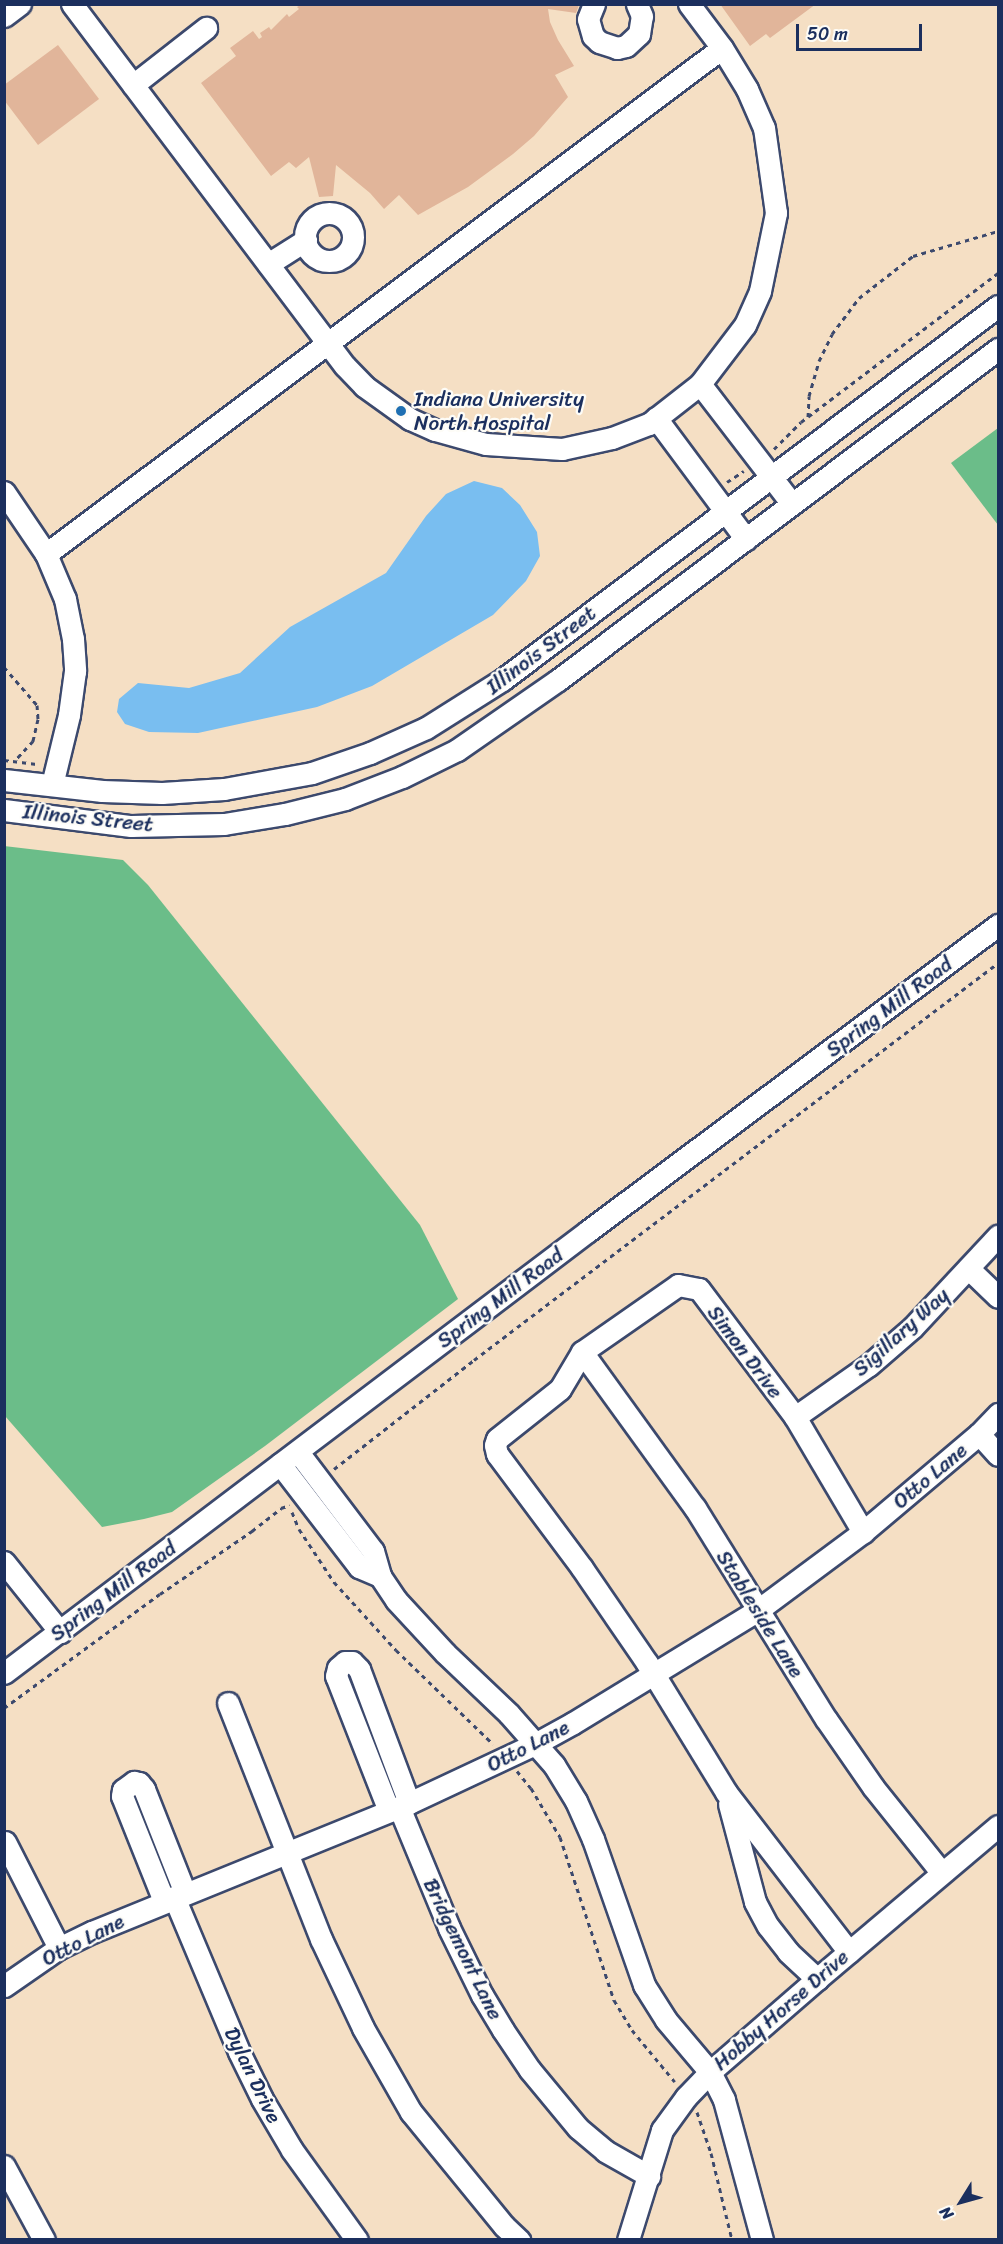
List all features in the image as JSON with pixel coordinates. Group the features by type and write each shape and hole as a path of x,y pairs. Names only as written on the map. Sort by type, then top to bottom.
{"street":[{"path":"4,16 20,4"},
{"path":"72,4 328,344 364,386 410,419 435,430 486,444 562,449 612,438 649,424 699,384 745,325 760,291 776,213 764,128 747,89 722,48 689,4"},
{"path":"594,4 588,19 593,36 599,42 617,48 626,46 639,34 642,16 637,4"},
{"path":"133,85 206,28"},
{"path":"46,554 722,48"},
{"path":"268,264 306,240"},
{"name":"Illinois Street","path":"4,780 55,777 132,793 224,789 312,773 370,753 426,728 477,697 719,503 765,469 999,306"},
{"name":"Illinois Street","path":"4,810 131,826 193,826 285,814 345,799 402,777 457,750 558,680 999,349"},
{"path":"699,384 792,504"},
{"path":"656,418 746,539"},
{"path":"4,492 46,554 65,599 73,639 75,670 69,715 55,777"},
{"name":"Spring Mill Road","path":"4,1673 588,1231 999,925"},
{"name":"Sigillary Way","path":"795,1417 869,1365 913,1327 999,1236"},
{"path":"969,1269 999,1297"},
{"name":"Simon Drive","path":"582,1352 678,1285 699,1290 795,1417 863,1532"},
{"path":"582,1352 560,1389 497,1439 495,1445 497,1454 582,1568 654,1674 726,1792 849,1952"},
{"name":"Stableside Lane","path":"582,1352 695,1508 826,1719 866,1777 942,1873"},
{"name":"Otto Lane","path":"4,1986 59,1948 174,1897 399,1807 535,1744 758,1610 863,1532 979,1434 999,1414"},
{"path":"979,1434 999,1455"},
{"path":"298,1452 373,1551 380,1576 396,1600 445,1653 509,1714 554,1765 581,1810 617,1903 644,1985 666,2020 710,2072 724,2100 762,2240"},
{"path":"280,1464 297,1501 359,1567 380,1576"},
{"path":"4,1562 60,1632"},
{"name":"Bridgemont Lane","path":"399,1807 395,1765 373,1705 359,1669 352,1662 345,1662 338,1668 336,1676 369,1758 399,1807 449,1928 503,2030 530,2070 578,2128 605,2151 649,2176"},
{"path":"228,1702 321,1939 363,2028 411,2112 483,2202 519,2240"},
{"path":"346,1702 373,1705"},
{"path":"369,1758 395,1765"},
{"name":"Dylan Drive","path":"174,1897 166,1845 144,1789 139,1783 134,1782 123,1790 122,1796 127,1809 139,1838 174,1897 239,2052 262,2099 292,2150 357,2240"},
{"path":"726,1792 755,1902 768,1926 788,1952 817,1978"},
{"name":"Hobby Horse Drive","path":"628,2240 662,2130 686,2097 710,2072 817,1978 999,1826"},
{"path":"139,1838 166,1845"},
{"path":"5,1842 59,1948"},
{"path":"4,2166 44,2240"}],"path":[{"path":"808,417 809,396 819,362 832,334 859,297 913,256 999,231"},
{"path":"719,503 726,483 765,469 808,417 999,273"},
{"path":"4,667 37,705 38,719 33,741 16,760"},
{"path":"4,760 16,760 55,777"},
{"path":"322,1485 335,1468 474,1360 999,963"},
{"path":"4,1708 281,1508 297,1501 299,1529 334,1582 396,1650 505,1758 531,1788 560,1837 614,2000 632,2030 699,2116 732,2240"}],"green space":[{"path":"998,428 998,525 951,463"},
{"path":"4,846 123,860 148,885 420,1225 458,1299 265,1446 172,1512 102,1527 5,1416"}],"water":[{"path":"474,481 502,488 520,505 537,532 540,556 526,581 493,615 372,686 317,707 198,733 149,732 125,724 117,712 119,699 138,683 189,688 240,673 290,627 386,573 426,516 446,494"}],"building":[{"path":"720,4 816,4 770,38 766,34 750,46"},
{"path":"300,5 579,5 576,13 548,9 550,22 558,40 574,66 555,75 568,97 534,136 513,154 468,187 418,215 399,195 384,209 370,193 336,165 333,196 319,197 309,157 296,168 289,162 271,176 201,83 236,56 230,48 253,31 259,39 262,37 260,33 269,27 271,30 287,14 289,17 299,9 297,7"},
{"path":"58,45 99,99 38,145 4,100 4,85"}],"place":[{"name":"Indiana University North Hospital","path":"401,411"}]}
